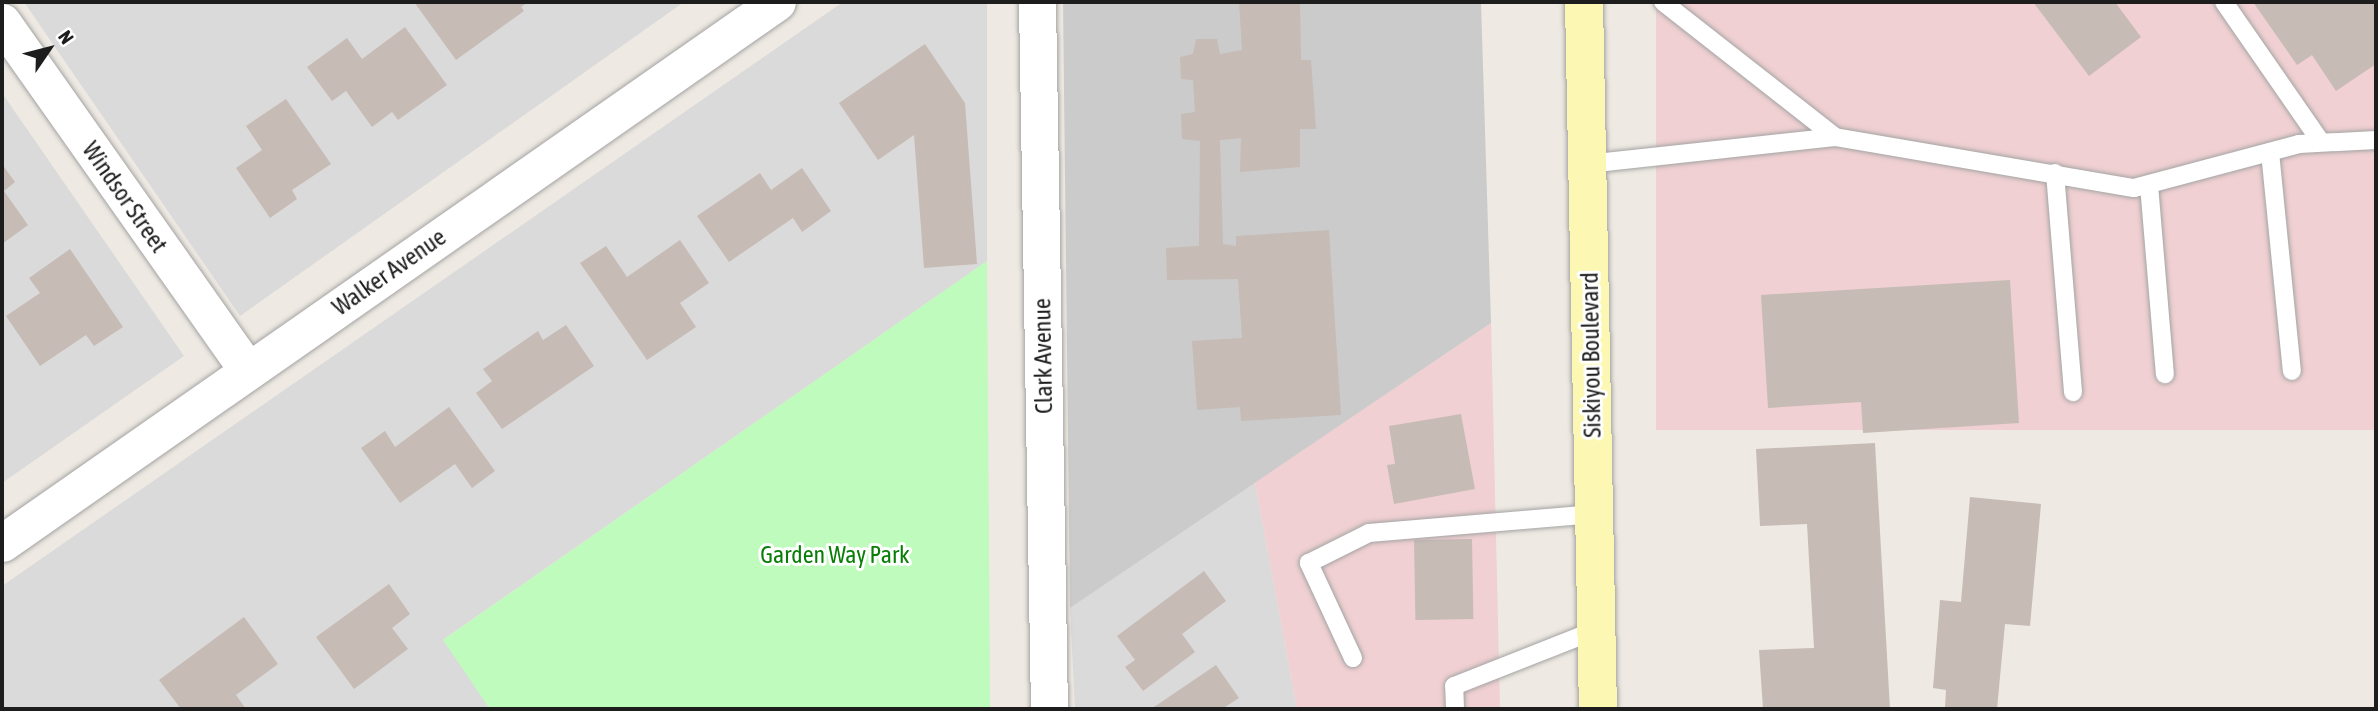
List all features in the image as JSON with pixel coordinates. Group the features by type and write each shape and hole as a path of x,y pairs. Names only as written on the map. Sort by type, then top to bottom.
{"main road":[{"name":"Siskiyou Boulevard","path":"1584,2 1598,709"}],"street":[{"name":"Walker Avenue","path":"2,544 777,2"},
{"name":"Clark Avenue","path":"1037,2 1049,709"},
{"name":"Windsor Street","path":"2,22 248,371"}],"lane":[{"path":"1664,2 1835,137"},
{"path":"2224,2 2321,142"},
{"path":"1587,164 1835,137 2134,188 2270,152 2321,142 2376,140"},
{"path":"2270,152 2292,371"},
{"path":"2055,173 2073,393"},
{"path":"2149,185 2165,374"},
{"path":"1353,659 1309,563 1369,533 1594,514"},
{"path":"1455,709 1454,686 1596,630"}],"shaded area":[{"path":"24,2 684,2 240,316"},
{"path":"843,2 987,2 987,261 444,639 490,709 2,709 2,586"},
{"path":"1063,2 1481,2 1491,323 1070,608"},
{"path":"1656,2 2376,2 2376,430 1656,430"},
{"path":"2,93 184,356 2,483"},
{"path":"1491,323 1500,709 1297,709 1255,482"},
{"path":"1255,482 1297,709 1075,709 1070,608"}],"green space":[{"name":"Garden Way Park","path":"987,261 990,709 490,709 443,640"}],"building":[{"path":"414,2 528,2 521,7 524,11 456,60"},
{"path":"1239,2 1300,2 1301,60 1311,60 1316,129 1300,129 1300,167 1240,172 1241,138 1220,140 1223,244 1236,246 1236,236 1329,230 1341,415 1241,421 1240,407 1197,410 1192,341 1242,338 1238,279 1167,280 1166,248 1199,246 1200,141 1182,139 1181,114 1195,112 1193,80 1181,79 1180,57 1193,54 1196,39 1217,39 1220,54 1242,50"},
{"path":"2033,2 2115,2 2141,37 2089,76"},
{"path":"2253,2 2376,2 2376,64 2336,91 2312,55 2297,65"},
{"path":"405,27 447,85 398,120 392,112 372,127 346,91 332,101 307,67 347,38 362,59"},
{"path":"925,44 965,103 977,264 924,268 914,135 878,160 839,103"},
{"path":"286,99 331,164 292,190 297,199 270,218 236,168 262,150 246,126"},
{"path":"2,164 15,182 4,191 28,225 2,244"},
{"path":"802,168 831,211 802,232 793,218 729,262 697,216 760,173 771,190"},
{"path":"680,240 709,283 680,303 696,327 647,360 580,263 606,246 627,277"},
{"path":"70,249 123,327 94,346 86,335 40,366 6,316 40,293 29,278"},
{"path":"2010,280 2019,423 1863,433 1861,402 1768,408 1761,295"},
{"path":"566,325 594,366 502,429 476,393 492,381 483,369 538,331 543,340"},
{"path":"449,407 495,471 472,488 455,464 400,503 361,448 385,431 395,447"},
{"path":"1461,414 1475,489 1394,504 1387,465 1395,464 1389,426"},
{"path":"1875,443 1890,709 1763,709 1759,650 1814,648 1807,524 1760,526 1756,449"},
{"path":"1970,497 2041,504 2030,626 2005,624 1997,709 1945,708 1946,690 1933,688 1940,600 1961,602"},
{"path":"1472,539 1473,619 1415,620 1414,540"},
{"path":"1204,571 1226,601 1182,634 1195,652 1143,691 1125,667 1135,660 1117,636"},
{"path":"389,584 410,614 392,628 408,649 354,689 316,637"},
{"path":"244,617 278,664 236,695 246,709 181,709 159,680"},
{"path":"1216,665 1239,698 1222,709 1151,709"}]}
